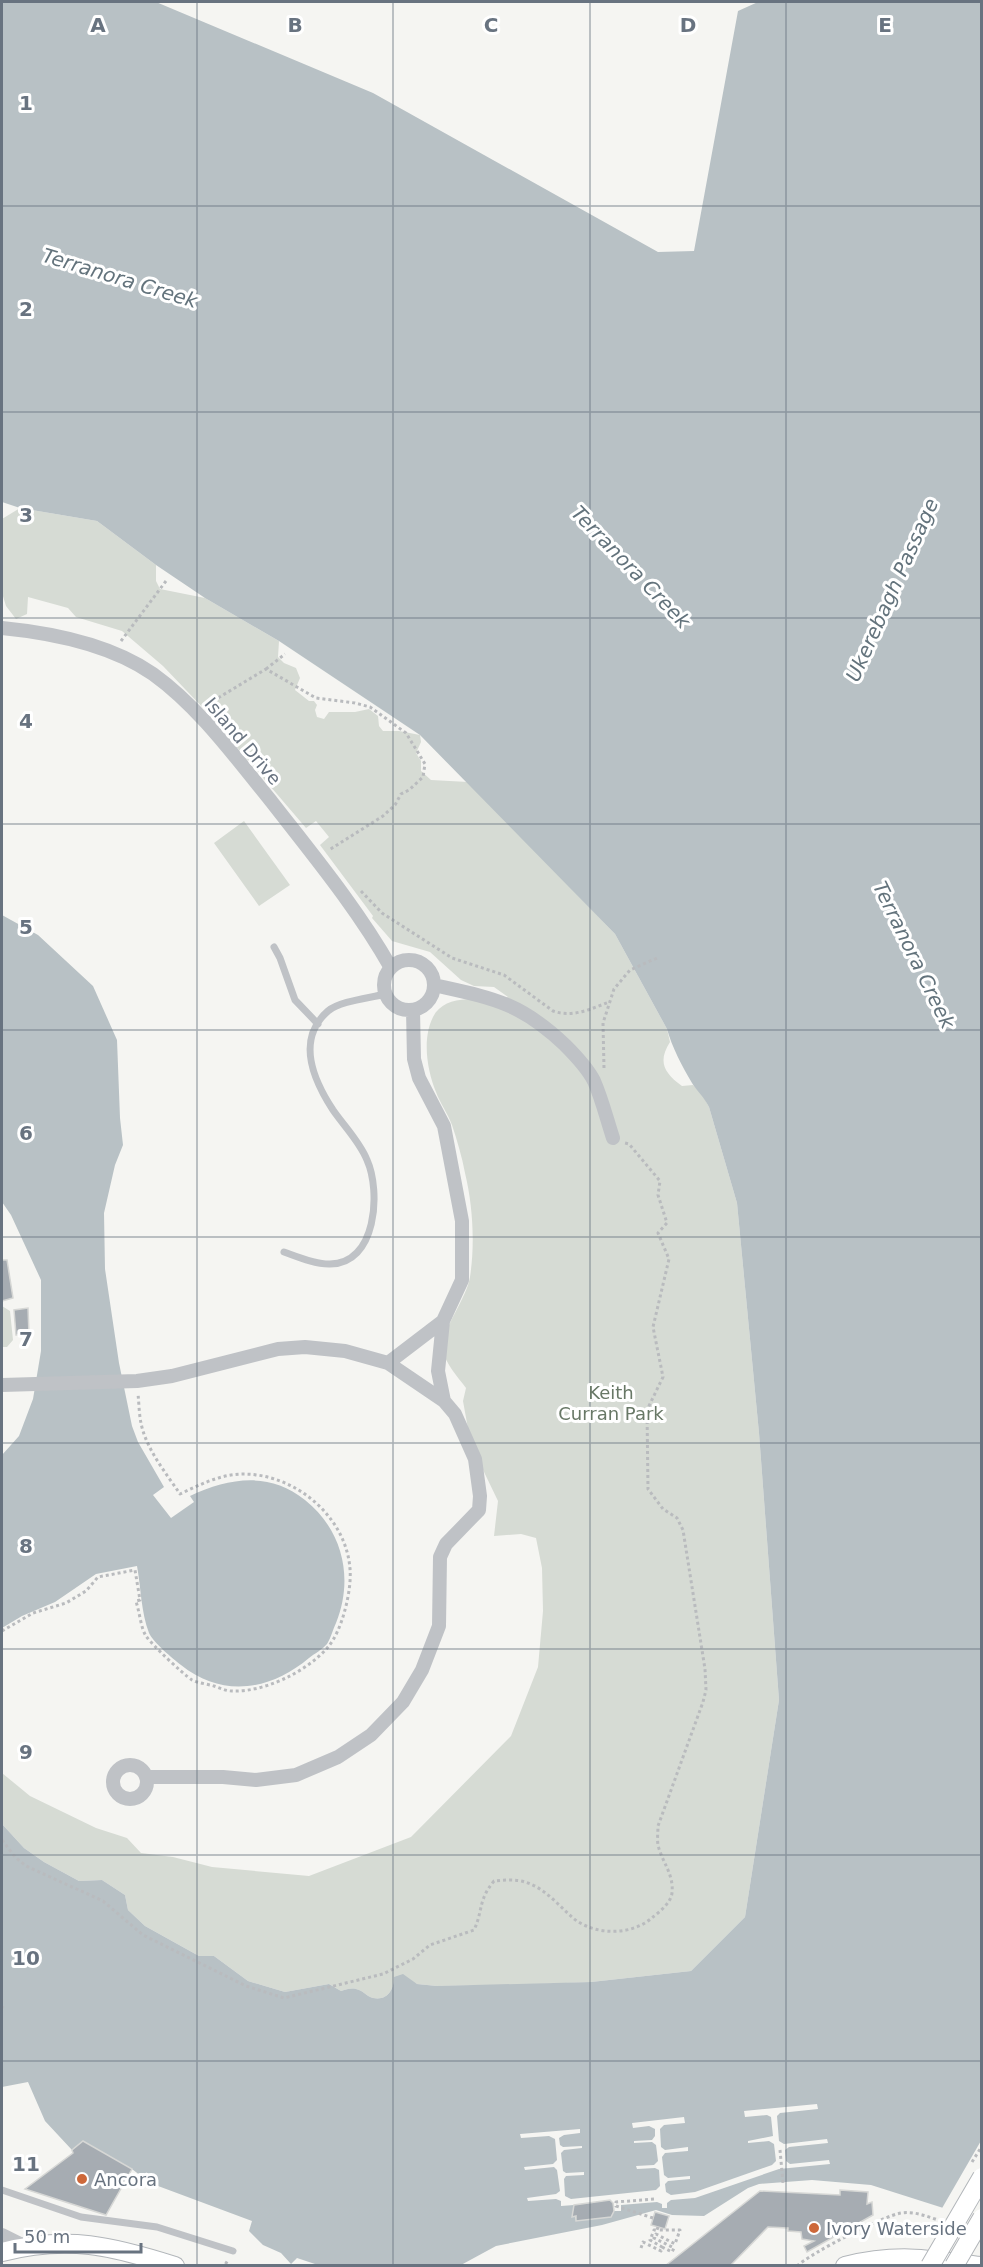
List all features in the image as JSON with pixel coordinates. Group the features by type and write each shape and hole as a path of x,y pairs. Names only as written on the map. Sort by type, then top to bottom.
{"main road":[{"path":"930,2265 981,2177"},
{"path":"954,2265 981,2218"},
{"path":"2,2252 24,2246 51,2243 94,2244 175,2265"},
{"path":"845,2265 885,2258 911,2257 980,2265"}],"street":[{"name":"Island Drive","path":"2,628 65,638 109,651 152,674 191,706 233,754 331,877 368,928 391,968"},
{"path":"406,961 414,961 428,969 434,985 426,1004 413,1010 399,1009 388,1000 384,980 391,968 406,961"},
{"path":"434,985 493,998 521,1010 555,1035 594,1080 613,1138"},
{"path":"413,1010 414,1059 419,1078 444,1126 462,1221 462,1280 443,1321 438,1371 444,1401"},
{"path":"388,1363 443,1321"},
{"path":"2,1385 137,1381 172,1376 262,1352 304,1347 345,1351 388,1363 444,1401 455,1414 475,1459 480,1496 479,1510 446,1545 440,1557 439,1626 422,1670 403,1702 370,1735 338,1757 296,1775 256,1780 224,1777 146,1777"},
{"path":"2,2235 24,2246"}],"lane":[{"path":"274,947 295,1000 318,1024"},
{"path":"284,1252 305,1260 330,1264 344,1261 354,1255 366,1240 373,1222 374,1188 367,1159 316,1082 309,1052 314,1030 329,1011 350,1002 385,994"},
{"path":"2,2190 81,2217 157,2227 233,2251"}],"path":[{"path":"118,645 166,581"},
{"path":"204,707 266,669 285,654"},
{"path":"266,669 316,698 370,707 406,733 425,764 423,777 402,794 395,806 327,852"},
{"path":"324,847 332,859"},
{"path":"359,889 382,913 452,958 504,975 553,1011 561,1014 574,1013 609,1002"},
{"path":"594,1080 604,1067 603,1023 614,989 630,970 657,958"},
{"path":"2,1840 15,1857 26,1866 103,1901 142,1935 246,1986 284,1998 383,1974 413,1959 430,1945 474,1930 479,1919 479,1908 485,1891 494,1881 525,1882 550,1896 575,1920 604,1931 630,1931 650,1920 663,1909 672,1895 671,1874 658,1843 658,1827 703,1702 706,1690 705,1669 683,1530 677,1518 663,1509 648,1489 647,1410 663,1377 653,1327 669,1259 658,1233 667,1223 658,1195 660,1181 629,1144 613,1138"},
{"path":"2,1631 33,1613 66,1603 86,1591 98,1577 135,1570 140,1600 136,1601 146,1636 173,1664 193,1680 232,1691 271,1685 299,1671 329,1646 345,1609 350,1590 350,1568 344,1544 331,1519 298,1489 280,1480 261,1475 232,1475 206,1481 180,1494 145,1436 141,1423 137,1381"},
{"path":"780,2150 783,2183"},
{"path":"653,2218 616,2206 616,2202 655,2199"},
{"path":"797,2265 888,2217 912,2213 942,2222"},
{"path":"658,2228 680,2230 675,2244 656,2234 654,2238 674,2248 672,2252 662,2247 650,2240 654,2230 658,2228"},
{"path":"641,2248 643,2242 661,2251 662,2247"}],"green space":[{"name":"Keith Curran Park","path":"20,508 97,521 156,565 156,581 160,589 205,598 279,641 278,657 284,663 296,668 300,678 295,690 309,701 314,701 317,705 315,710 317,717 324,719 329,712 355,712 369,709 378,716 379,726 383,731 420,735 421,742 416,753 421,761 421,771 431,780 468,782 615,934 667,1029 670,1042 664,1055 664,1066 670,1076 682,1086 693,1085 702,1094 709,1107 737,1203 759,1433 779,1700 745,1917 691,1971 591,1982 514,1985 437,1986 417,1984 394,1977 393,1986 383,1998 371,1997 356,1989 341,1991 329,1984 285,1992 248,1981 214,1956 199,1956 145,1926 128,1910 125,1895 102,1880 79,1881 44,1862 24,1848 2,1824 2,1773 30,1796 96,1828 127,1838 141,1853 173,1857 212,1867 309,1876 411,1837 511,1736 538,1667 543,1611 542,1568 536,1538 521,1534 494,1536 498,1501 471,1445 463,1401 466,1388 449,1365 443,1349 449,1324 464,1295 470,1277 472,1225 468,1186 459,1149 452,1125 430,1074 427,1054 428,1035 433,1017 447,1004 467,999 508,997 494,987 474,986 461,980 430,952 392,941 372,918 373,916 320,845 329,837 316,821 306,828 206,711 163,666 122,631 76,617 68,608 28,597 27,614 16,619 6,606 2,593 2,519"},
{"path":"244,821 290,885 259,906 214,843"},
{"path":"2,1306 10,1311 13,1340 7,1347 2,1347"}],"water":[{"path":"2,2 156,2 373,93 658,252 694,251 738,11 758,2 981,2 981,2220 871,2185 812,2180 759,2184 748,2188 704,2216 672,2215 656,2210 602,2225 496,2246 461,2265 321,2266 297,2258 291,2264 281,2253 263,2245 249,2231 252,2221 150,2183 132,2169 83,2141 72,2150 45,2121 28,2082 2,2087 2,1824 24,1848 44,1862 79,1881 102,1880 125,1895 128,1910 145,1926 199,1956 214,1956 248,1981 285,1992 329,1984 341,1991 356,1989 371,1997 383,1998 393,1986 394,1977 403,1974 417,1984 437,1986 591,1982 691,1971 745,1917 779,1700 759,1433 737,1203 709,1107 692,1083 674,1050 667,1029 615,934 420,735 279,641 205,598 97,521 20,508 2,502"},
{"path":"2,915 38,935 93,986 117,1040 123,1145 115,1165 104,1213 105,1269 119,1363 132,1426 138,1442 164,1487 153,1495 171,1518 194,1502 190,1496 219,1485 249,1480 277,1485 305,1500 318,1512 336,1540 342,1556 344,1589 336,1623 327,1644 278,1678 246,1686 229,1686 197,1676 181,1665 149,1633 137,1566 96,1574 55,1602 22,1616 2,1628 2,1455 19,1436 33,1399 41,1351 41,1280 11,1215 2,1202"}],"pier":[{"path":"817,2104 818,2109 780,2113 777,2116 779,2141 784,2144 827,2139 828,2143 789,2147 785,2150 786,2161 790,2164 829,2160 830,2164 779,2169 695,2198 671,2200 667,2203 667,2208 662,2208 662,2204 657,2202 621,2205 621,2211 614,2211 611,2217 576,2221 575,2216 572,2217 574,2205 561,2206 561,2201 556,2199 528,2201 527,2198 556,2194 560,2191 557,2170 554,2167 525,2170 524,2167 553,2164 557,2160 555,2139 549,2136 521,2138 520,2134 580,2129 580,2133 559,2138 560,2145 563,2147 582,2146 582,2148 564,2150 561,2153 563,2171 566,2173 584,2172 584,2175 566,2176 564,2179 565,2196 571,2199 656,2190 660,2186 659,2170 655,2168 637,2169 636,2166 654,2165 658,2161 656,2145 652,2142 634,2143 634,2141 652,2140 655,2136 655,2129 649,2126 633,2128 632,2123 684,2117 685,2123 664,2125 660,2129 661,2147 665,2150 688,2147 688,2151 665,2153 662,2157 664,2175 668,2178 690,2176 690,2179 668,2181 665,2184 666,2192 671,2195 695,2192 772,2165 776,2161 774,2144 769,2141 748,2143 748,2141 773,2136 771,2117 767,2115 745,2117 744,2111"},
{"path":"982,2139 982,2223 981,2223 941,2210"}],"building":[{"path":"2,1260 7,1260 13,1298 2,1301"},
{"path":"28,1308 29,1335 16,1335 14,1310"},
{"name":"Ancora","path":"83,2141 132,2169 106,2215 25,2189 73,2153 72,2150"},
{"name":"Ivory Waterside","path":"840,2190 868,2192 867,2204 872,2202 873,2215 807,2252 804,2246 814,2241 802,2239 801,2232 788,2231 788,2228 768,2227 730,2266 665,2266 760,2191 840,2195"},
{"path":"610,2200 614,2211 611,2217 576,2221 576,2216 572,2217 574,2205"},
{"path":"655,2212 669,2216 665,2229 651,2225"}],"place":[{"name":"Ancora","path":"82,2179"},
{"name":"Ivory Waterside","path":"814,2228"}],"water label":[{"name":"Terranora Creek","path":"120,278"},
{"name":"Terranora Creek","path":"631,567"},
{"name":"Ukerebagh Passage","path":"892,590"},
{"name":"Terranora Creek","path":"914,955"}]}
